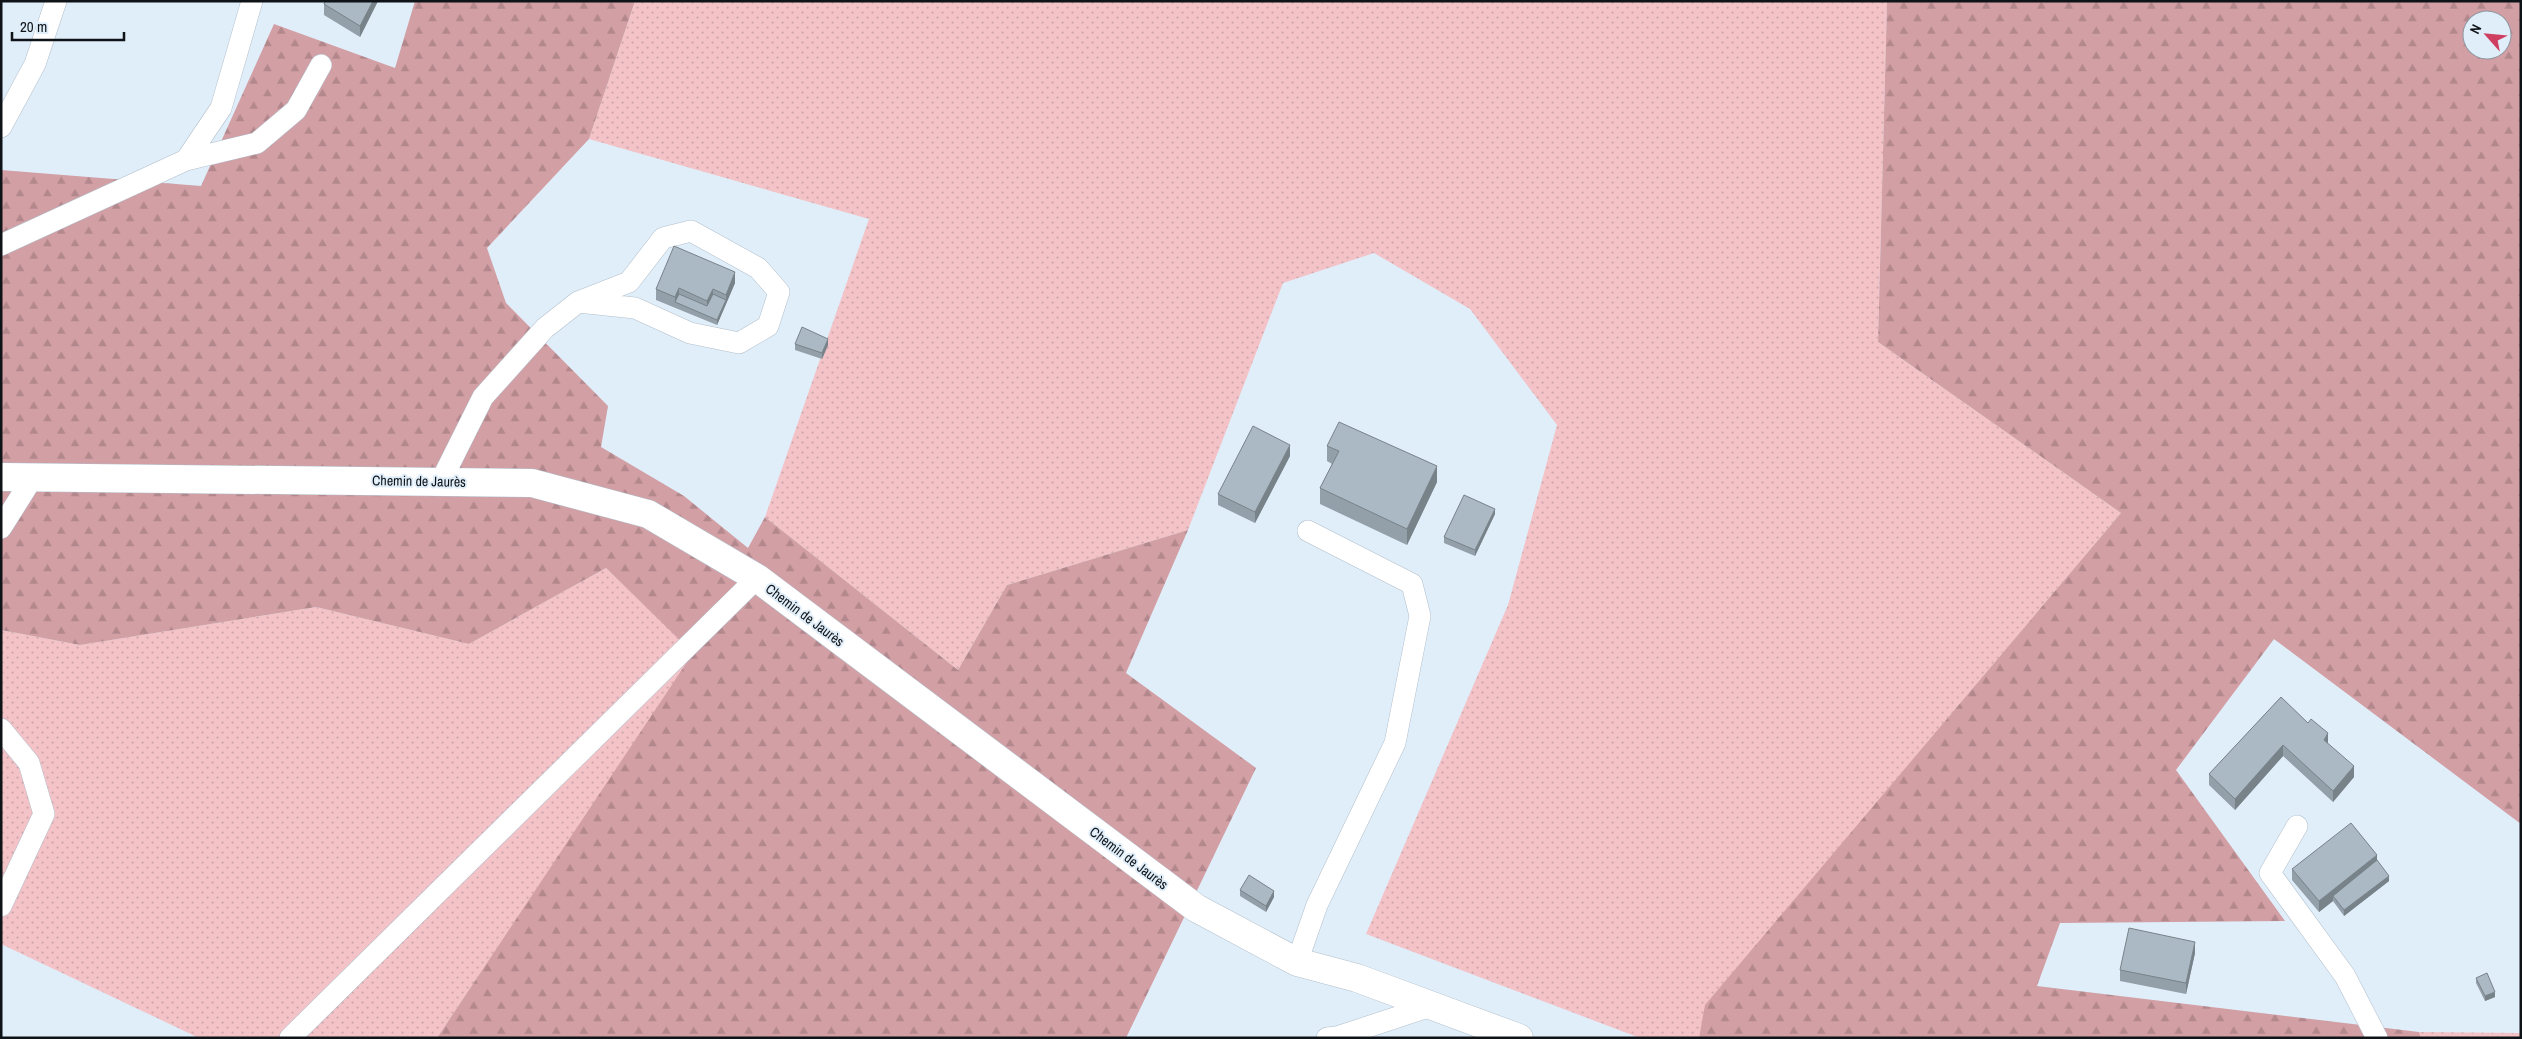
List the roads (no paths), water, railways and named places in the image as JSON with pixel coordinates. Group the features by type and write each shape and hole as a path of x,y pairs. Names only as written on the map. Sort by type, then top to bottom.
{"street":[{"name":"Chemin de Jaurès","path":"1,477 532,483 648,514 757,578 1196,908 1296,962 1357,978 1434,1005 1509,1036"}],"lane":[{"path":"1,127 35,64 56,1"},
{"path":"186,160 221,108 252,1"},
{"path":"1,245 186,160 256,142 296,110 321,65"},
{"path":"441,482 483,397 545,328 578,302 630,282 663,238 691,231 758,268 779,292 768,326 739,343 690,333 635,308 578,302"},
{"path":"1,528 33,477"},
{"path":"1296,962 1317,904 1395,743 1420,616 1412,584 1308,531"},
{"path":"290,1038 757,578"},
{"path":"1,729 29,763 44,814 1,906"},
{"path":"2297,826 2270,873 2345,976 2377,1038"},
{"path":"1327,1038 1337,1037 1434,1005"}]}
